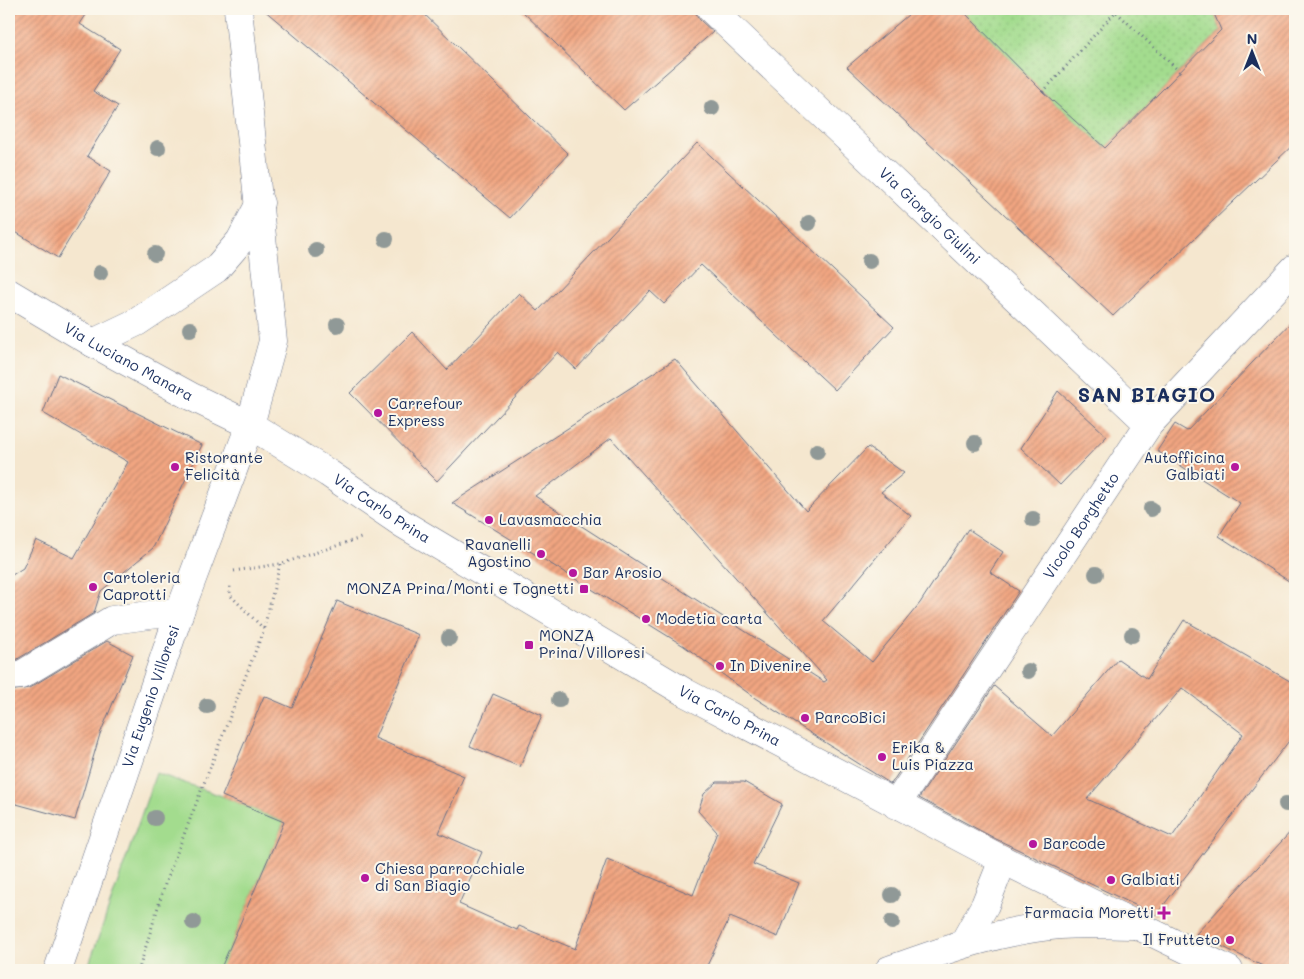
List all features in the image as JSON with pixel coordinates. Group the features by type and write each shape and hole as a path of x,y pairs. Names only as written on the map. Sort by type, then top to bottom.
{"street":[{"name":"Via Eugenio Villoresi","path":"58,970 180,611 250,425 273,341 260,203 238,9"},
{"name":"Via Giorgio Giulini","path":"711,9 1149,424"},
{"path":"92,343 137,322 216,269 240,241 260,203"},
{"name":"Vicolo Borghetto","path":"896,805 1149,424 1295,268"},
{"name":"Via Luciano Manara","path":"9,293 92,343 190,396 250,425"},
{"name":"Via Carlo Prina","path":"250,425 328,473 403,524 686,693 1002,860 1229,970"},
{"path":"9,676 21,675 112,620 180,611"},
{"path":"963,944 986,905 1002,860"},
{"path":"888,970 963,944 1021,931 1060,925 1137,925"}],"path":[{"path":"1043,92 1116,10 1180,72"},
{"path":"192,580 280,564 403,524"},
{"path":"139,970 166,881 264,629 280,564"},
{"path":"230,572 230,595 264,629"}],"green space":[{"path":"961,9 1212,9 1221,30 1105,148 1043,92"},
{"path":"156,773 222,796 284,822 223,964 237,970 87,970"}],"building":[{"path":"9,9 90,9 80,24 120,49 93,91 118,106 87,156 111,171 58,258 9,228"},
{"path":"263,9 419,9 568,154 510,218"},
{"path":"520,9 696,9 696,14 700,20 713,32 624,110"},
{"path":"915,9 961,9 1043,92 1105,148 1221,30 1212,9 1295,9 1295,143 1113,316 847,67"},
{"path":"697,143 894,327 835,390 701,265 664,304 650,291 576,369 558,352 437,481 350,393 412,332 447,370 519,293 538,311"},
{"path":"1295,318 1295,585 1219,536 1240,503 1157,451 1175,424 1187,431"},
{"path":"675,359 806,511 868,447 904,473 881,492 911,516 823,621 872,662 920,603 968,529 1003,552 990,572 1019,591 891,784 755,698 684,646 452,503","holes":["611,438 827,680 824,682 535,496"]},
{"path":"58,374 202,445 153,548 101,591 94,613 16,660 9,660 9,577 23,568 36,540 74,558 128,462 43,413"},
{"path":"1058,391 1107,436 1060,485 1021,448"},
{"path":"337,601 419,635 375,738 464,776 439,833 482,852 459,904 517,930 519,926 575,949 607,859 693,895 717,832 698,811 704,794 717,782 744,782 782,804 753,864 799,883 778,937 730,917 705,970 220,970 284,822 222,796 264,696 292,708"},
{"path":"1184,620 1295,684 1295,733 1156,915 996,839 919,798 994,686 1052,736 1118,659 1147,679","holes":["1182,688 1243,734 1172,837 1087,799"]},
{"path":"107,641 133,655 100,734 75,820 9,802 9,691 29,688"},
{"path":"493,694 542,715 520,767 470,746"},
{"path":"1295,827 1295,970 1271,970 1196,934"}],"place":[{"name":"Carrefour Express","path":"378,413"},
{"name":"Ristorante Felicità","path":"175,467"},
{"name":"Autofficina Galbiati","path":"1235,467"},
{"name":"Lavasmacchia","path":"489,520"},
{"name":"Ravanelli Agostino","path":"541,554"},
{"name":"Bar Arosio","path":"573,573"},
{"name":"Cartoleria Caprotti","path":"93,587"},
{"name":"MONZA Prina/Monti e Tognetti","path":"584,589"},
{"name":"Modetia carta","path":"646,619"},
{"name":"MONZA Prina/Villoresi","path":"529,645"},
{"name":"In Divenire","path":"720,666"},
{"name":"ParcoBici","path":"805,718"},
{"name":"Erika & Luis Piazza","path":"882,757"},
{"name":"Barcode","path":"1033,844"},
{"name":"Chiesa parrocchiale di San Biagio","path":"365,878"},
{"name":"Galbiati","path":"1111,880"},
{"name":"Farmacia Moretti","path":"1164,913"},
{"name":"Il Frutteto","path":"1230,940"}],"district":[{"name":"SAN BIAGIO","path":"1147,395"}]}
